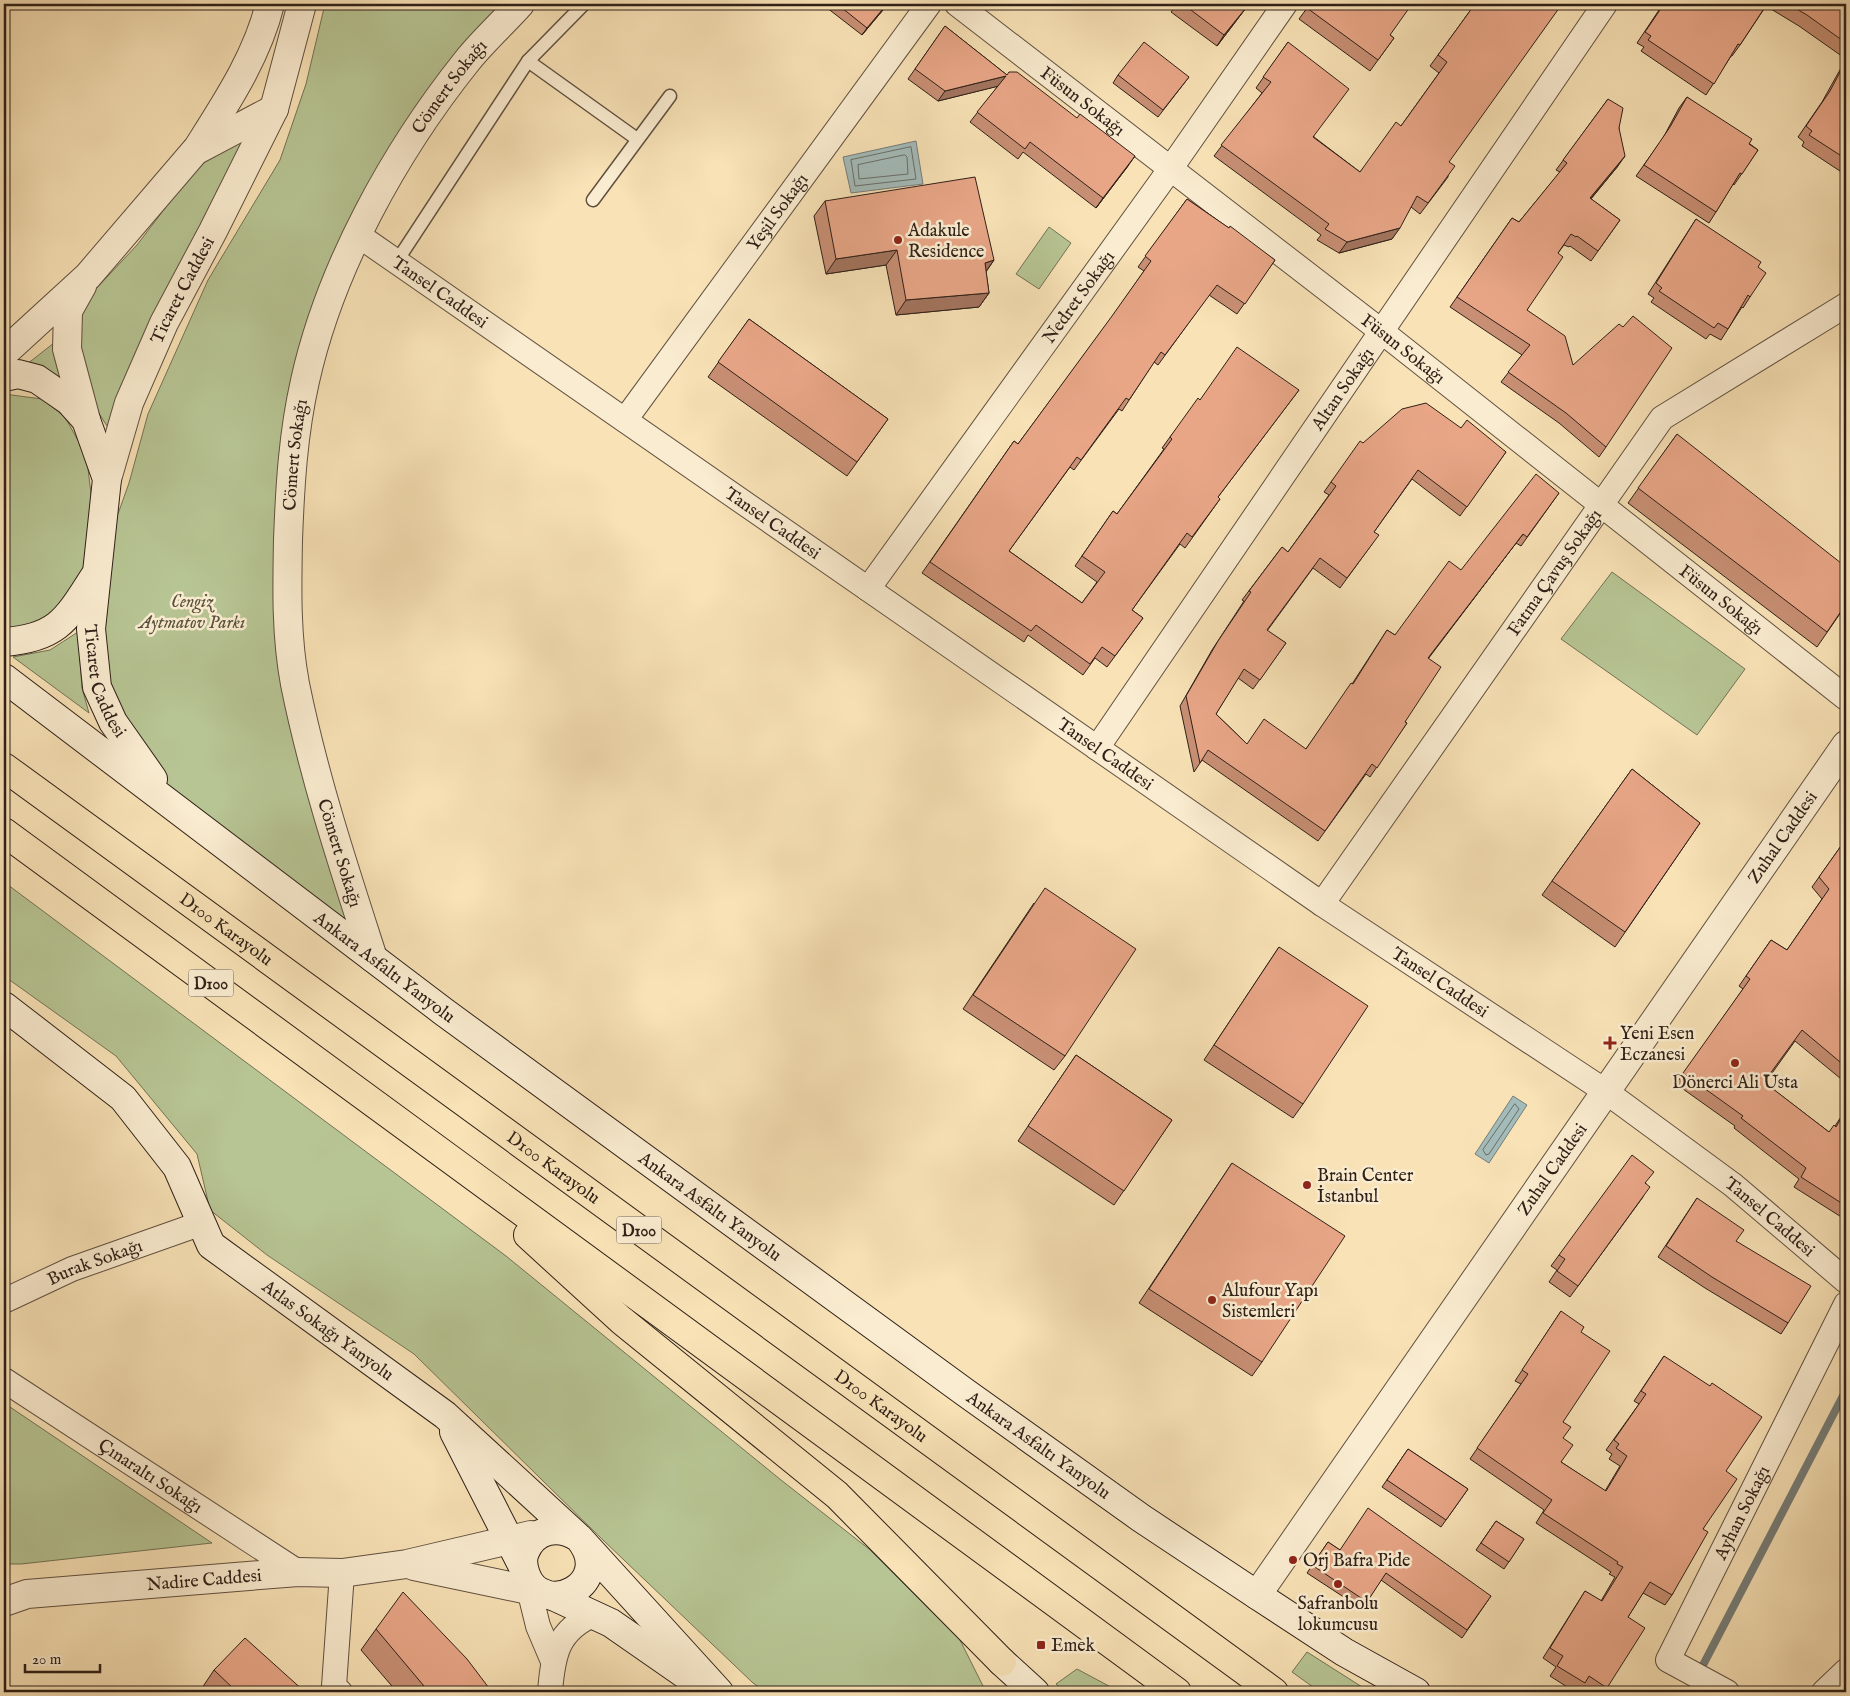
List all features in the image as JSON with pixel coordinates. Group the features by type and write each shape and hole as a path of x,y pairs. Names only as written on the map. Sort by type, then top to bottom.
{"highway":[{"name":"D100 Karayolu","path":"4,767 1274,1692"},
{"name":"D100","path":"4,832 418,1134 908,1497 1177,1692"},
{"path":"418,1134 621,1320 837,1495 1002,1662"}],"main road":[{"name":"Ticaret Caddesi","path":"4,353 88,276 195,151 250,60 265,24 270,4"},
{"name":"Ticaret Caddesi","path":"174,807 123,739 104,706 97,687 91,629 107,479 129,404 160,332 274,109 302,4"},
{"name":"Cömert Sokağı","path":"373,958 320,788 295,685 289,644 286,598 290,471 304,381 324,313 358,234 393,166 468,60 520,4"},
{"name":"Ticaret Caddesi","path":"195,151 274,109"},
{"name":"Ticaret Caddesi","path":"88,276 68,311 68,349 73,377 107,479"},
{"name":"Ticaret Caddesi","path":"4,377 18,374 37,379 69,402 86,420"},
{"path":"4,642 22,641 59,626 98,570"},
{"name":"Ankara Asfaltı Yanyolu","path":"4,678 373,958 966,1393 1142,1518 1257,1595 1344,1652 1416,1692"},
{"name":"Zuhal Caddesi","path":"1257,1595 1846,745"},
{"name":"Atlas Sokağı Yanyolu","path":"4,1006 123,1098 177,1167 211,1245 445,1415 579,1538 718,1692"},
{"name":"Atlas Sokağı Yanyolu","path":"445,1415 510,1540 537,1586"},
{"path":"537,1586 574,1592 587,1576 589,1556 579,1538 564,1530 547,1531 536,1536 529,1544 524,1555 537,1586 611,1623 710,1692"},
{"name":"Nadire Caddesi","path":"5,1601 27,1594 298,1572 342,1573 407,1564 547,1531"},
{"name":"Nadire Caddesi","path":"407,1564 537,1586"},
{"path":"1002,1662 1011,1692"},
{"path":"1002,1662 1035,1692"}],"street":[{"name":"Yeşil Sokağı","path":"625,420 929,4"},
{"name":"Füsun Sokağı","path":"957,4 1381,331 1846,698"},
{"name":"Nedret Sokağı","path":"868,589 1171,168 1285,4"},
{"name":"Altan Sokağı","path":"1096,748 1605,4"},
{"name":"Tansel Caddesi","path":"358,234 1322,904 1605,1091 1734,1184 1846,1281"},
{"name":"Fatma Çavuş Sokağı","path":"1322,904 1662,418 1846,305"},
{"name":"Burak Sokağı","path":"4,1301 72,1269 188,1228"},
{"name":"Ayhan Sokağı","path":"1724,1690 1668,1660 1846,1304"},
{"name":"Çınaraltı Sokağı","path":"4,1380 298,1572"},
{"path":"340,1692 334,1686 342,1573"},
{"path":"537,1586 538,1626 552,1659"},
{"path":"550,1692 552,1659 567,1632 581,1620 594,1614"},
{"path":"1824,1692 1846,1671"}],"lane":[{"path":"397,261 528,61 584,4"},
{"path":"528,61 637,139"},
{"path":"593,200 670,96"}],"green space":[{"name":"Cengiz Aytmatov Parkı","path":"325,4 520,4 393,166 309,363 289,644 373,958 173,807 101,684 98,570 129,483 148,414 208,280 280,160 306,84"},
{"path":"251,128 206,219 161,299 138,348 109,429 96,409 77,338 81,315 92,293 137,245 204,157"},
{"path":"1049,227 1071,243 1039,289 1016,274"},
{"path":"59,339 67,387 22,368"},
{"path":"4,394 42,399 65,417 81,446 88,469 92,502 85,565 64,604 46,623 4,633"},
{"path":"1612,572 1745,669 1697,735 1561,639"},
{"path":"78,632 82,688 89,713 13,657 50,650"},
{"path":"4,882 506,1256 781,1480 869,1549 960,1640 986,1692 766,1692 753,1683 604,1541 414,1354 267,1255 210,1210 197,1154 116,1056 4,976"},
{"path":"4,1403 212,1543 21,1564 4,1564"},
{"path":"1307,1652 1370,1692 1320,1692 1292,1672"},
{"path":"1077,1669 1120,1692 1065,1692 1056,1684"}],"water":[{"path":"916,141 923,184 851,193 843,157"},
{"path":"1513,1096 1527,1105 1489,1163 1475,1154"}],"building":[{"path":"837,4 887,4 867,28"},
{"path":"1183,4 1249,4 1224,35"},
{"path":"1310,4 1412,4 1390,35 1394,38 1378,60 1307,8"},
{"path":"1475,4 1562,4 1449,162 1455,166 1428,203 1417,196 1400,228 1347,242 1325,229 1329,224 1221,145 1271,82 1263,77 1288,42 1349,89 1313,137 1360,172 1396,122 1401,126 1447,62 1438,55"},
{"path":"1664,4 1767,4 1740,45 1738,44 1714,84 1648,40 1651,36 1645,32"},
{"path":"1788,4 1846,4 1846,43 1807,15"},
{"path":"945,26 1007,75 1009,72 1017,72 1077,118 1080,114 1135,156 1103,198 1030,142 1025,149 977,112 1006,76 945,91 915,69"},
{"path":"1144,42 1189,77 1163,110 1118,75"},
{"path":"1846,61 1846,159 1809,135 1812,131 1806,126 1830,91"},
{"path":"1687,97 1752,139 1749,144 1758,150 1742,174 1740,173 1716,212 1644,165 1670,127"},
{"path":"1608,99 1623,108 1619,128 1625,156 1590,198 1620,220 1598,251 1577,236 1571,234 1558,253 1563,257 1527,310 1565,336 1573,365 1619,324 1623,327 1633,316 1672,348 1606,447 1566,413 1508,372 1530,345 1457,297 1512,218 1519,222 1567,163 1563,160"},
{"name":"Adakule Residence","path":"975,177 994,260 985,263 989,293 906,300 897,250 836,259 825,201"},
{"path":"1187,199 1229,228 1230,226 1275,260 1245,304 1217,285 1165,355 1161,352 1129,400 1126,398 1081,460 1077,457 1009,551 1082,603 1105,572 1082,556 1113,511 1117,514 1172,439 1170,437 1198,398 1200,400 1237,347 1299,390 1218,497 1220,499 1192,537 1187,533 1132,610 1143,618 1115,656 1102,647 1090,664 1036,625 1031,631 930,562 1014,441 1018,444 1151,261 1145,256"},
{"path":"1696,219 1761,262 1758,267 1766,273 1750,297 1748,295 1728,329 1718,323 1714,328 1659,291 1662,288 1656,283"},
{"path":"749,319 888,419 857,462 718,362"},
{"path":"1426,403 1461,428 1467,420 1506,452 1467,507 1418,470 1374,532 1379,535 1347,578 1320,558 1267,630 1286,643 1260,680 1244,669 1216,714 1247,744 1264,719 1306,749 1351,683 1353,684 1387,630 1395,635 1449,561 1461,570 1536,474 1559,493 1527,537 1523,534 1428,658 1441,667 1377,768 1372,764 1325,831 1208,750 1200,763 1186,696 1218,641 1251,592 1249,591 1282,547 1288,552 1336,486 1331,482 1360,441 1363,443 1402,409"},
{"path":"1677,434 1846,567 1846,604 1827,632 1638,488"},
{"path":"1632,769 1700,823 1625,932 1552,881"},
{"path":"1841,846 1846,848 1846,980 1840,989 1846,994 1846,1067 1802,1030 1764,1082 1829,1132 1834,1125 1836,1127 1846,1110 1846,1206 1801,1177 1806,1168 1741,1118 1743,1116 1683,1073 1750,979 1746,976 1771,940 1787,950 1829,889 1819,877"},
{"path":"1045,888 1136,949 1065,1056 973,995"},
{"path":"1279,947 1368,1006 1303,1104 1214,1045"},
{"path":"1076,1055 1172,1120 1124,1191 1028,1126"},
{"path":"1632,1155 1654,1172 1645,1183 1650,1187 1578,1286 1557,1271 1565,1259 1559,1255"},
{"path":"1232,1163 1345,1236 1262,1362 1149,1289"},
{"path":"1697,1198 1744,1230 1736,1241 1811,1286 1788,1323 1712,1277 1666,1246"},
{"path":"1561,1311 1584,1327 1581,1332 1610,1351 1563,1422 1571,1427 1563,1438 1573,1445 1561,1462 1606,1491 1627,1456 1616,1448 1619,1444 1614,1440 1646,1394 1641,1391 1664,1356 1710,1386 1712,1383 1762,1417 1726,1471 1737,1479 1703,1529 1708,1532 1672,1595 1650,1582 1628,1617 1645,1628 1607,1688 1589,1676 1585,1683 1557,1666 1563,1656 1550,1648 1585,1591 1602,1601 1623,1567 1543,1513 1552,1500 1477,1448 1528,1374 1522,1370"},
{"path":"1408,1449 1468,1489 1446,1520 1387,1480"},
{"path":"1368,1508 1491,1596 1467,1630 1386,1573 1367,1602 1312,1565 1328,1542 1340,1550"},
{"path":"1496,1521 1524,1539 1509,1562 1481,1543"},
{"path":"403,1592 467,1659 492,1692 429,1692 376,1629"},
{"path":"245,1638 305,1692 237,1692 214,1670"}],"waterway":[{"path":"1689,1692 1846,1390"}],"place":[{"name":"Adakule Residence","path":"898,240"},
{"name":"Yeni Esen Eczanesi","path":"1610,1043"},
{"name":"Dönerci Ali Usta","path":"1735,1063"},
{"name":"Brain Center İstanbul","path":"1307,1185"},
{"name":"Alufour Yapı Sistemleri","path":"1212,1300"},
{"name":"Orj Bafra Pide","path":"1293,1560"},
{"name":"Safranbolu lokumcusu","path":"1338,1584"},
{"name":"Emek","path":"1041,1645"}]}
